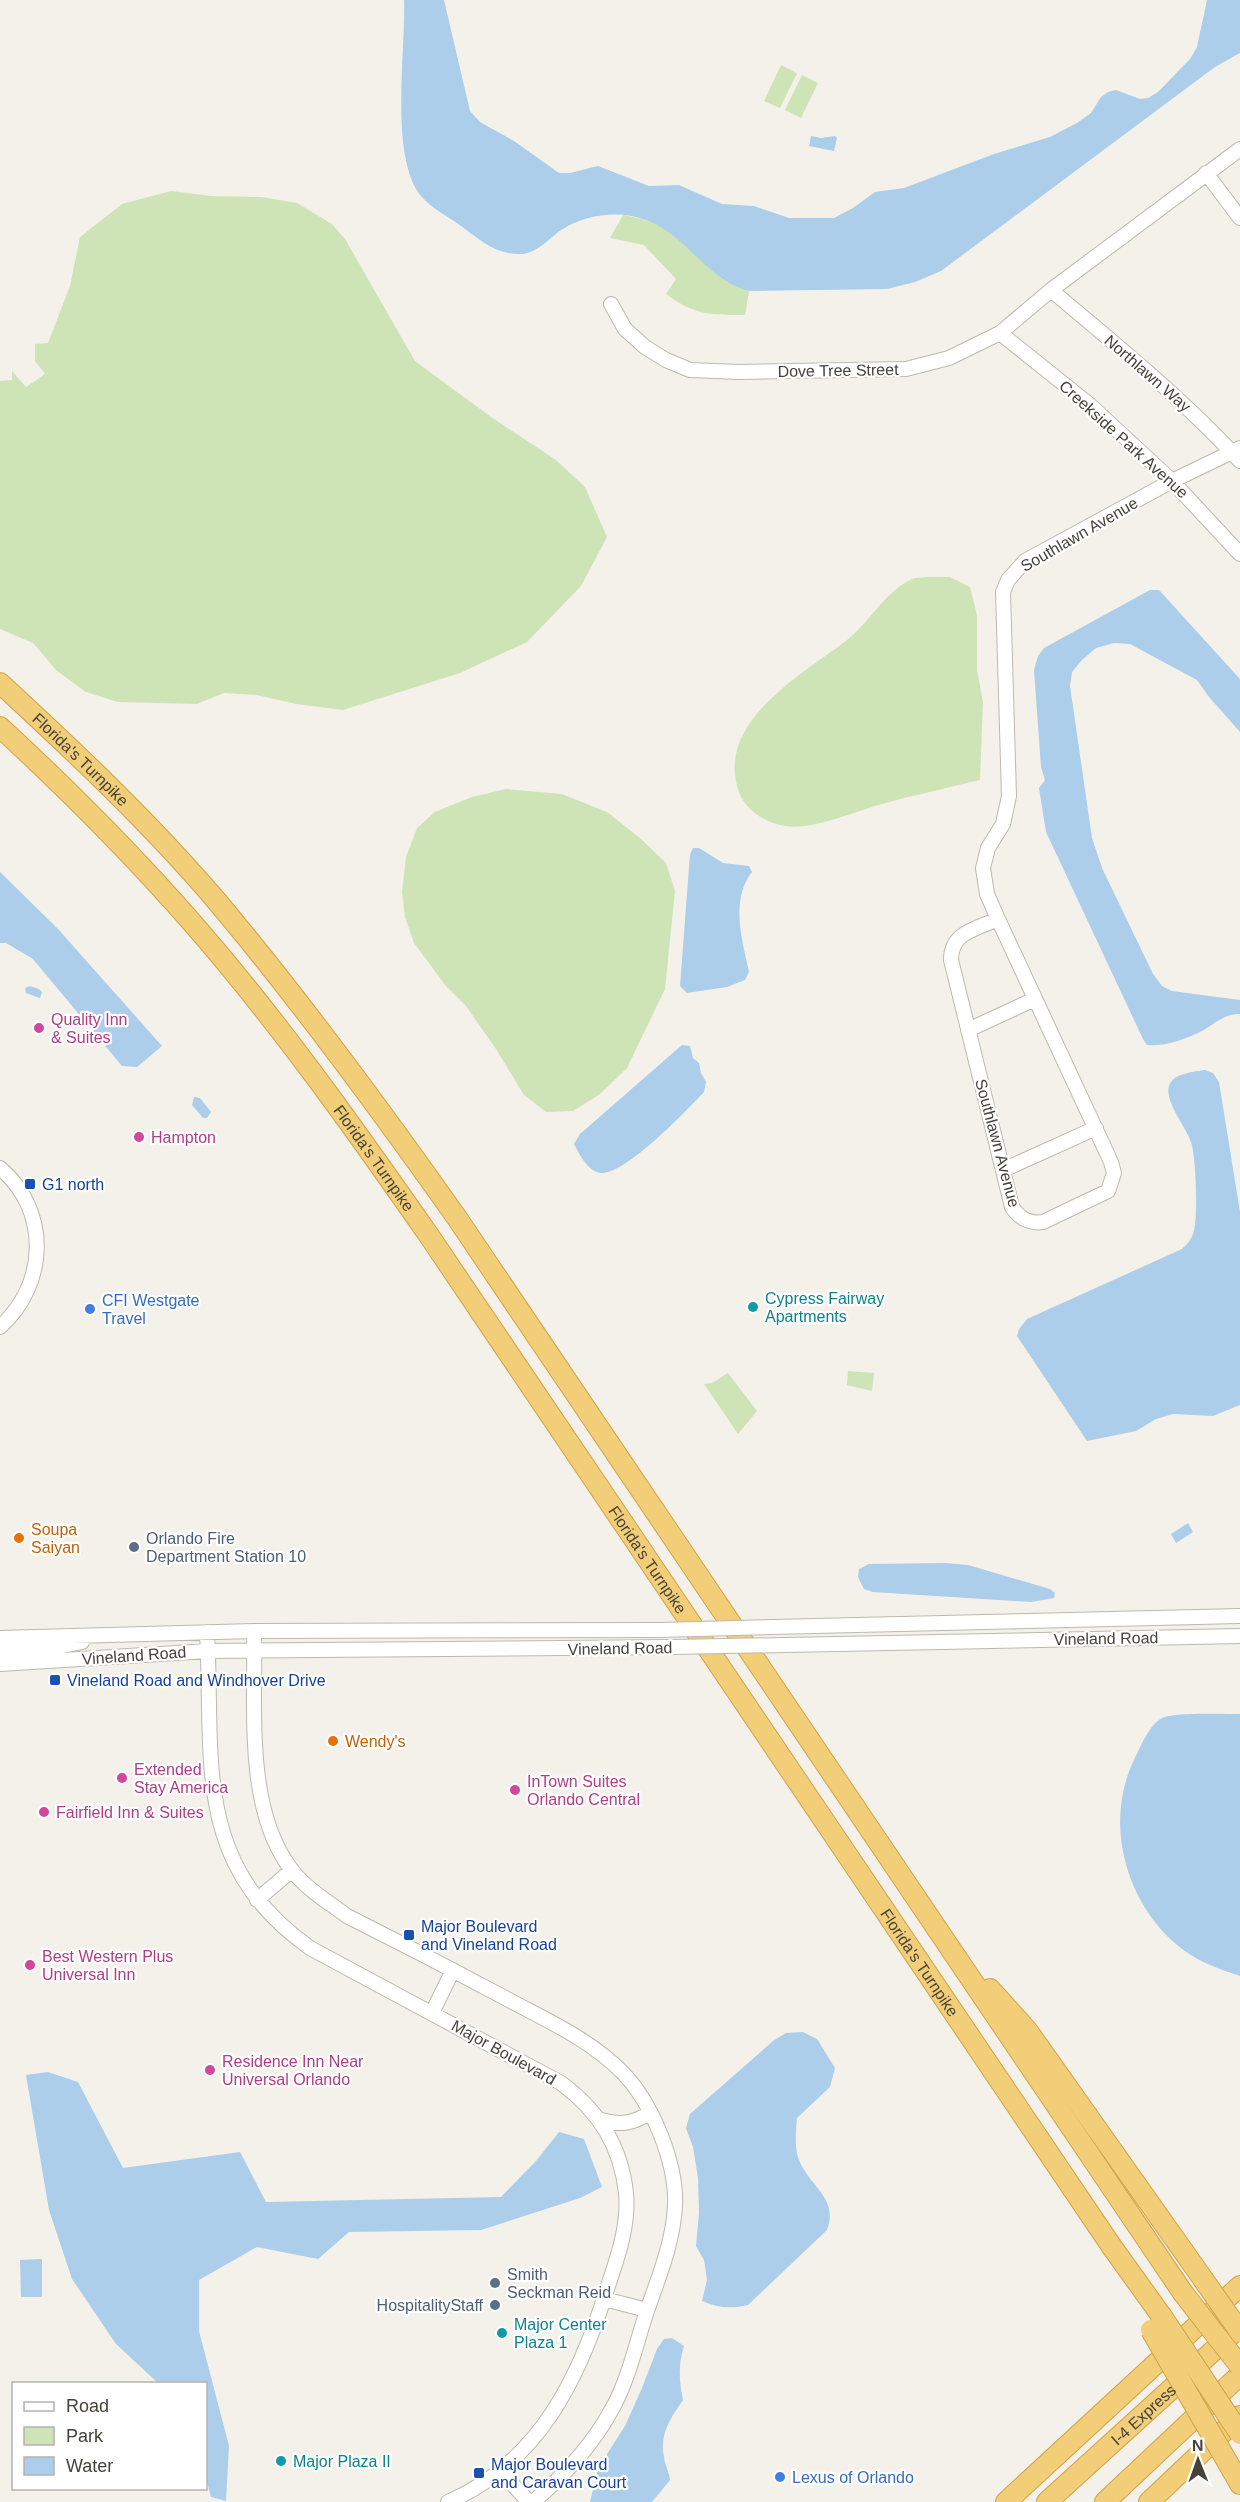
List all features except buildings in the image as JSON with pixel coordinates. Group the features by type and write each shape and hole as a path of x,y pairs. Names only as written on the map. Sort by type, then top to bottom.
{"highway":[{"name":"Florida's Turnpike","path":"0,683 135,813 214,899 301,1005 369,1095 457,1218 1183,2293 1240,2366"},
{"name":"Florida's Turnpike","path":"0,727 112,835 189,920 275,1025 356,1132 430,1237 1112,2247 1157,2324 1240,2434"},
{"path":"942,1936 1027,2030 1240,2332"},
{"path":"1006,2502 1240,2286"},
{"path":"1157,2324 1240,2484"},
{"name":"I-4 Express","path":"1047,2502 1240,2326"},
{"path":"1105,2502 1240,2375"},
{"path":"1149,2502 1240,2416"}],"street":[{"name":"Dove Tree Street","path":"611,304 625,329 645,347 666,360 690,370 739,372 906,369 949,358 1000,333 1051,290 1240,149"},
{"path":"1206,173 1240,218"},
{"name":"Northlawn Way","path":"1051,290 1161,383 1238,454"},
{"name":"Creekside Park Avenue","path":"1000,333 1090,405 1172,481 1240,554"},
{"name":"Southlawn Avenue","path":"998,919 963,934 951,948 951,960 1012,1208 1017,1215 1035,1223 1044,1222 1108,1191 1114,1173 1096,1128 987,894 983,868 984,857 1003,824 1009,796 1002,604 1005,586 1016,568 1024,561 1172,481 1238,454"},
{"path":"968,1030 1035,999"},
{"path":"1003,1170 1096,1128"},
{"path":"0,1168 26,1198 36,1230 37,1251 34,1273 25,1295 13,1314 0,1327"},
{"path":"1222,1616 1222,1637"},
{"name":"Vineland Road","path":"0,1638 254,1631 659,1630 1240,1616"},
{"path":"1143,1619 1143,1638"},
{"path":"254,1631 257,1779 263,1812 275,1845 292,1870 318,1896 347,1916 560,2027 598,2051 624,2073 645,2100 670,2167 675,2204 670,2244 629,2367 613,2407 592,2442 565,2475 533,2502"},
{"name":"Major Boulevard","path":"207,1632 211,1768 215,1808 222,1836 237,1870 256,1899 282,1928 310,1948 561,2083 578,2096 601,2120 618,2154 626,2194 624,2237 582,2361 561,2403 535,2436 500,2470 462,2496 448,2502"},
{"path":"0,1650 58,1647 119,1634"},
{"name":"Vineland Road","path":"0,1664 208,1651 671,1647 1240,1636"},
{"path":"256,1899 292,1870"},
{"path":"432,2013 453,1970"},
{"path":"601,2120 620,2125 636,2121 650,2113"},
{"path":"604,2299 647,2310"},
{"path":"500,2470 529,2502"}],"green space":[{"path":"781,65 797,73 780,108 764,101"},
{"path":"802,75 818,83 801,118 785,110"},
{"path":"171,191 211,196 262,197 297,203 332,224 345,239 415,361 491,417 556,460 585,487 607,537 581,586 527,642 460,673 343,710 296,704 257,695 224,693 197,704 118,702 86,692 57,671 33,643 0,629 0,381 12,380 12,371 26,387 45,374 35,361 35,344 48,343 70,286 80,237 122,204"},
{"path":"623,215 648,221 671,232 726,280 749,291 745,315 722,315 694,310 666,294 676,279 644,245 610,238"},
{"path":"950,577 970,587 977,615 977,670 983,702 980,780 871,807 834,820 807,826 785,826 757,815 742,799 735,767 739,744 750,722 786,685 855,633 892,592 912,579"},
{"path":"506,789 562,794 607,812 640,838 666,863 675,891 665,989 627,1068 600,1094 573,1111 546,1112 524,1095 466,1006 446,986 414,943 405,917 402,892 406,857 417,828 435,812 472,797"},
{"path":"848,1371 874,1373 872,1391 847,1385"},
{"path":"728,1373 757,1411 738,1434 704,1384 712,1383"}],"water":[{"path":"404,0 444,0 470,111 480,122 514,141 559,173 570,173 598,166 649,186 679,185 722,204 754,206 789,218 834,218 875,192 904,188 994,154 1050,137 1091,113 1101,97 1108,92 1116,90 1140,99 1148,98 1158,92 1190,59 1197,47 1207,0 1240,0 1240,53 1215,67 941,271 915,282 887,289 749,291 731,284 716,274 676,238 661,227 644,219 624,215 592,217 570,225 533,251 512,254 489,246 430,204 421,196 411,178 405,156 401,102"},
{"path":"811,136 821,138 835,136 837,138 834,151 809,146"},
{"path":"1150,590 1159,590 1240,679 1240,732 1197,680 1130,644 1114,643 1096,648 1072,672 1070,686 1092,838 1102,868 1153,974 1162,986 1172,991 1240,1000 1240,1014 1223,1018 1186,1038 1166,1044 1147,1045 1046,832 1039,788 1045,780 1041,767 1034,670 1038,656 1044,648"},
{"path":"693,848 699,848 723,863 749,866 752,872 741,895 740,908 741,934 749,972 745,980 727,987 687,993 680,986 690,854"},
{"path":"0,872 58,929 162,1046 137,1067 122,1066 33,959 6,943 0,943"},
{"path":"30,986 42,992 40,998 26,993 25,988"},
{"path":"682,1045 690,1046 693,1058 699,1063 706,1082 704,1092 656,1140 626,1163 602,1173 593,1170 574,1144 580,1134"},
{"path":"1205,1070 1213,1073 1219,1082 1240,1212 1240,1405 1213,1416 1173,1414 1156,1419 1136,1431 1087,1441 1017,1336 1019,1329 1027,1319 1182,1249 1190,1241 1196,1212 1193,1149 1172,1106 1168,1092 1175,1078"},
{"path":"194,1097 200,1098 211,1112 207,1118 203,1118 192,1105"},
{"path":"1188,1523 1193,1532 1176,1543 1171,1534"},
{"path":"869,1564 968,1565 1050,1589 1055,1593 1054,1598 1031,1602 873,1592 864,1589 858,1577 859,1569"},
{"path":"1240,1714 1240,1976 1189,1954 1163,1931 1147,1910 1134,1887 1125,1862 1121,1836 1121,1810 1125,1784 1134,1760 1146,1736 1157,1721 1177,1715"},
{"path":"803,2032 817,2039 835,2068 830,2087 797,2118 796,2134 796,2150 799,2160 829,2209 830,2219 827,2230 748,2305 725,2307 702,2301 707,2280 704,2260 696,2246 699,2213 698,2178 693,2147 686,2128 690,2114 773,2041 786,2033"},
{"path":"48,2072 78,2082 123,2168 240,2152 266,2202 501,2197 536,2161 559,2132 584,2139 602,2187 580,2198 481,2230 349,2232 318,2259 257,2247 199,2280 199,2331 229,2446 226,2501 211,2497 207,2482 207,2382 157,2382 116,2344 72,2279 49,2210 26,2075"},
{"path":"42,2259 42,2297 21,2297 20,2260"},
{"path":"672,2338 684,2346 680,2373 683,2400 670,2420 663,2441 670,2480 652,2502 590,2502 599,2465 607,2460 607,2454 625,2426 657,2349 664,2339"}],"place":[{"name":"Quality Inn & Suites","path":"39,1028"},
{"name":"Hampton","path":"139,1137"},
{"name":"G1 north","path":"30,1184"},
{"name":"Cypress Fairway Apartments","path":"753,1307"},
{"name":"CFI Westgate Travel","path":"90,1309"},
{"name":"Soupa Saiyan","path":"19,1538"},
{"name":"Orlando Fire Department Station 10","path":"134,1547"},
{"name":"Vineland Road and Windhover Drive","path":"55,1680"},
{"name":"Wendy's","path":"333,1741"},
{"name":"Extended Stay America","path":"122,1778"},
{"name":"InTown Suites Orlando Central","path":"515,1790"},
{"name":"Fairfield Inn & Suites","path":"44,1812"},
{"name":"Major Boulevard and Vineland Road","path":"409,1935"},
{"name":"Best Western Plus Universal Inn","path":"30,1965"},
{"name":"Residence Inn Near Universal Orlando","path":"210,2070"},
{"name":"Smith Seckman Reid","path":"495,2283"},
{"name":"HospitalityStaff","path":"495,2305"},
{"name":"Major Center Plaza 1","path":"502,2333"},
{"name":"Major Plaza II","path":"281,2461"},
{"name":"Major Boulevard and Caravan Court","path":"479,2473"},
{"name":"Lexus of Orlando","path":"780,2477"}]}
